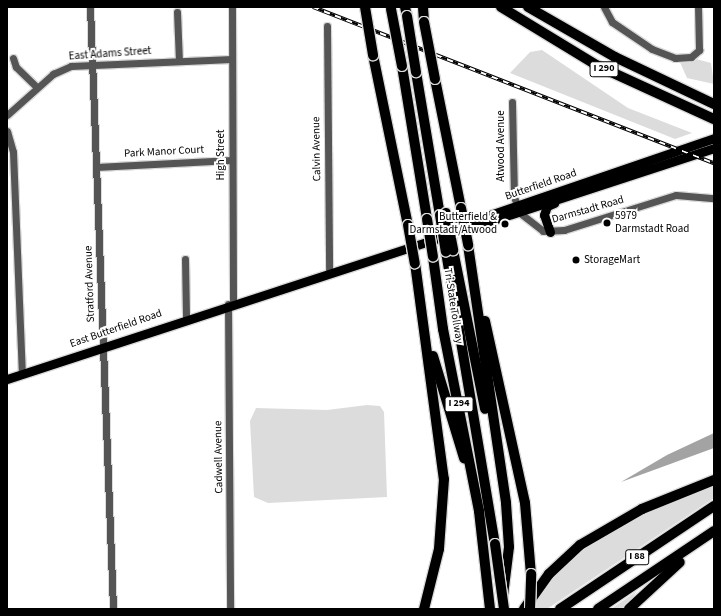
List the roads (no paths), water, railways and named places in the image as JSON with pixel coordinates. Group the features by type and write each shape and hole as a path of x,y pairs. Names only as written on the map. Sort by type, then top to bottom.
{"highway":[{"path":"365,7 373,55 415,263 444,479 439,549 424,609"},
{"path":"423,7 424,22 434,79 468,245 525,503 531,574 530,609"},
{"name":"I 290","path":"501,7 598,66 714,119"},
{"name":"I 290","path":"528,7 615,57 714,104"},
{"name":"Tri-State Tollway","path":"391,8 433,257 475,490 484,550 490,609"},
{"name":"Tri-State Tollway","path":"406,11 433,173 450,251 496,544 504,609"},
{"path":"468,245 502,481 509,546 500,609"},
{"path":"450,251 502,481"},
{"path":"424,327 475,490"},
{"path":"524,609 549,574 580,544 642,509 714,480"},
{"name":"I 88","path":"560,609 714,506"},
{"name":"I 88","path":"598,609 714,531"},
{"path":"629,609 674,566 714,537"}],"main road":[{"name":"Butterfield Road","path":"231,304 518,209 714,138"},
{"name":"Butterfield Road","path":"518,209 556,202 714,148"},
{"path":"550,232 544,215 547,206 556,202"},
{"name":"East Butterfield Road","path":"7,379 231,304"}],"street":[{"name":"Stratford Avenue","path":"90,7 113,609"},
{"name":"High Street","path":"231,304 232,7"},
{"path":"604,7 612,22 652,49 676,58 691,57 699,50 698,7"},
{"path":"177,12 179,61"},
{"name":"Calvin Avenue","path":"327,26 330,272"},
{"path":"13,58 16,67 38,87"},
{"name":"East Adams Street","path":"7,115 38,87 64,68 92,64 232,59"},
{"name":"Atwood Avenue","path":"512,102 512,190 518,209"},
{"path":"7,132 13,152 22,374"},
{"name":"Park Manor Court","path":"96,166 232,160"},
{"name":"Darmstadt Road","path":"518,209 536,227 550,232 676,195 714,198"},
{"path":"185,259 186,318"},
{"name":"Cadwell Avenue","path":"230,609 231,304"}],"railway":[{"path":"313,7 714,163"}],"place":[{"name":"5979 Darmstadt Road","path":"607,223"},
{"name":"Butterfield & Darmstadt/Atwood","path":"505,224"},
{"name":"StorageMart","path":"576,260"}]}
